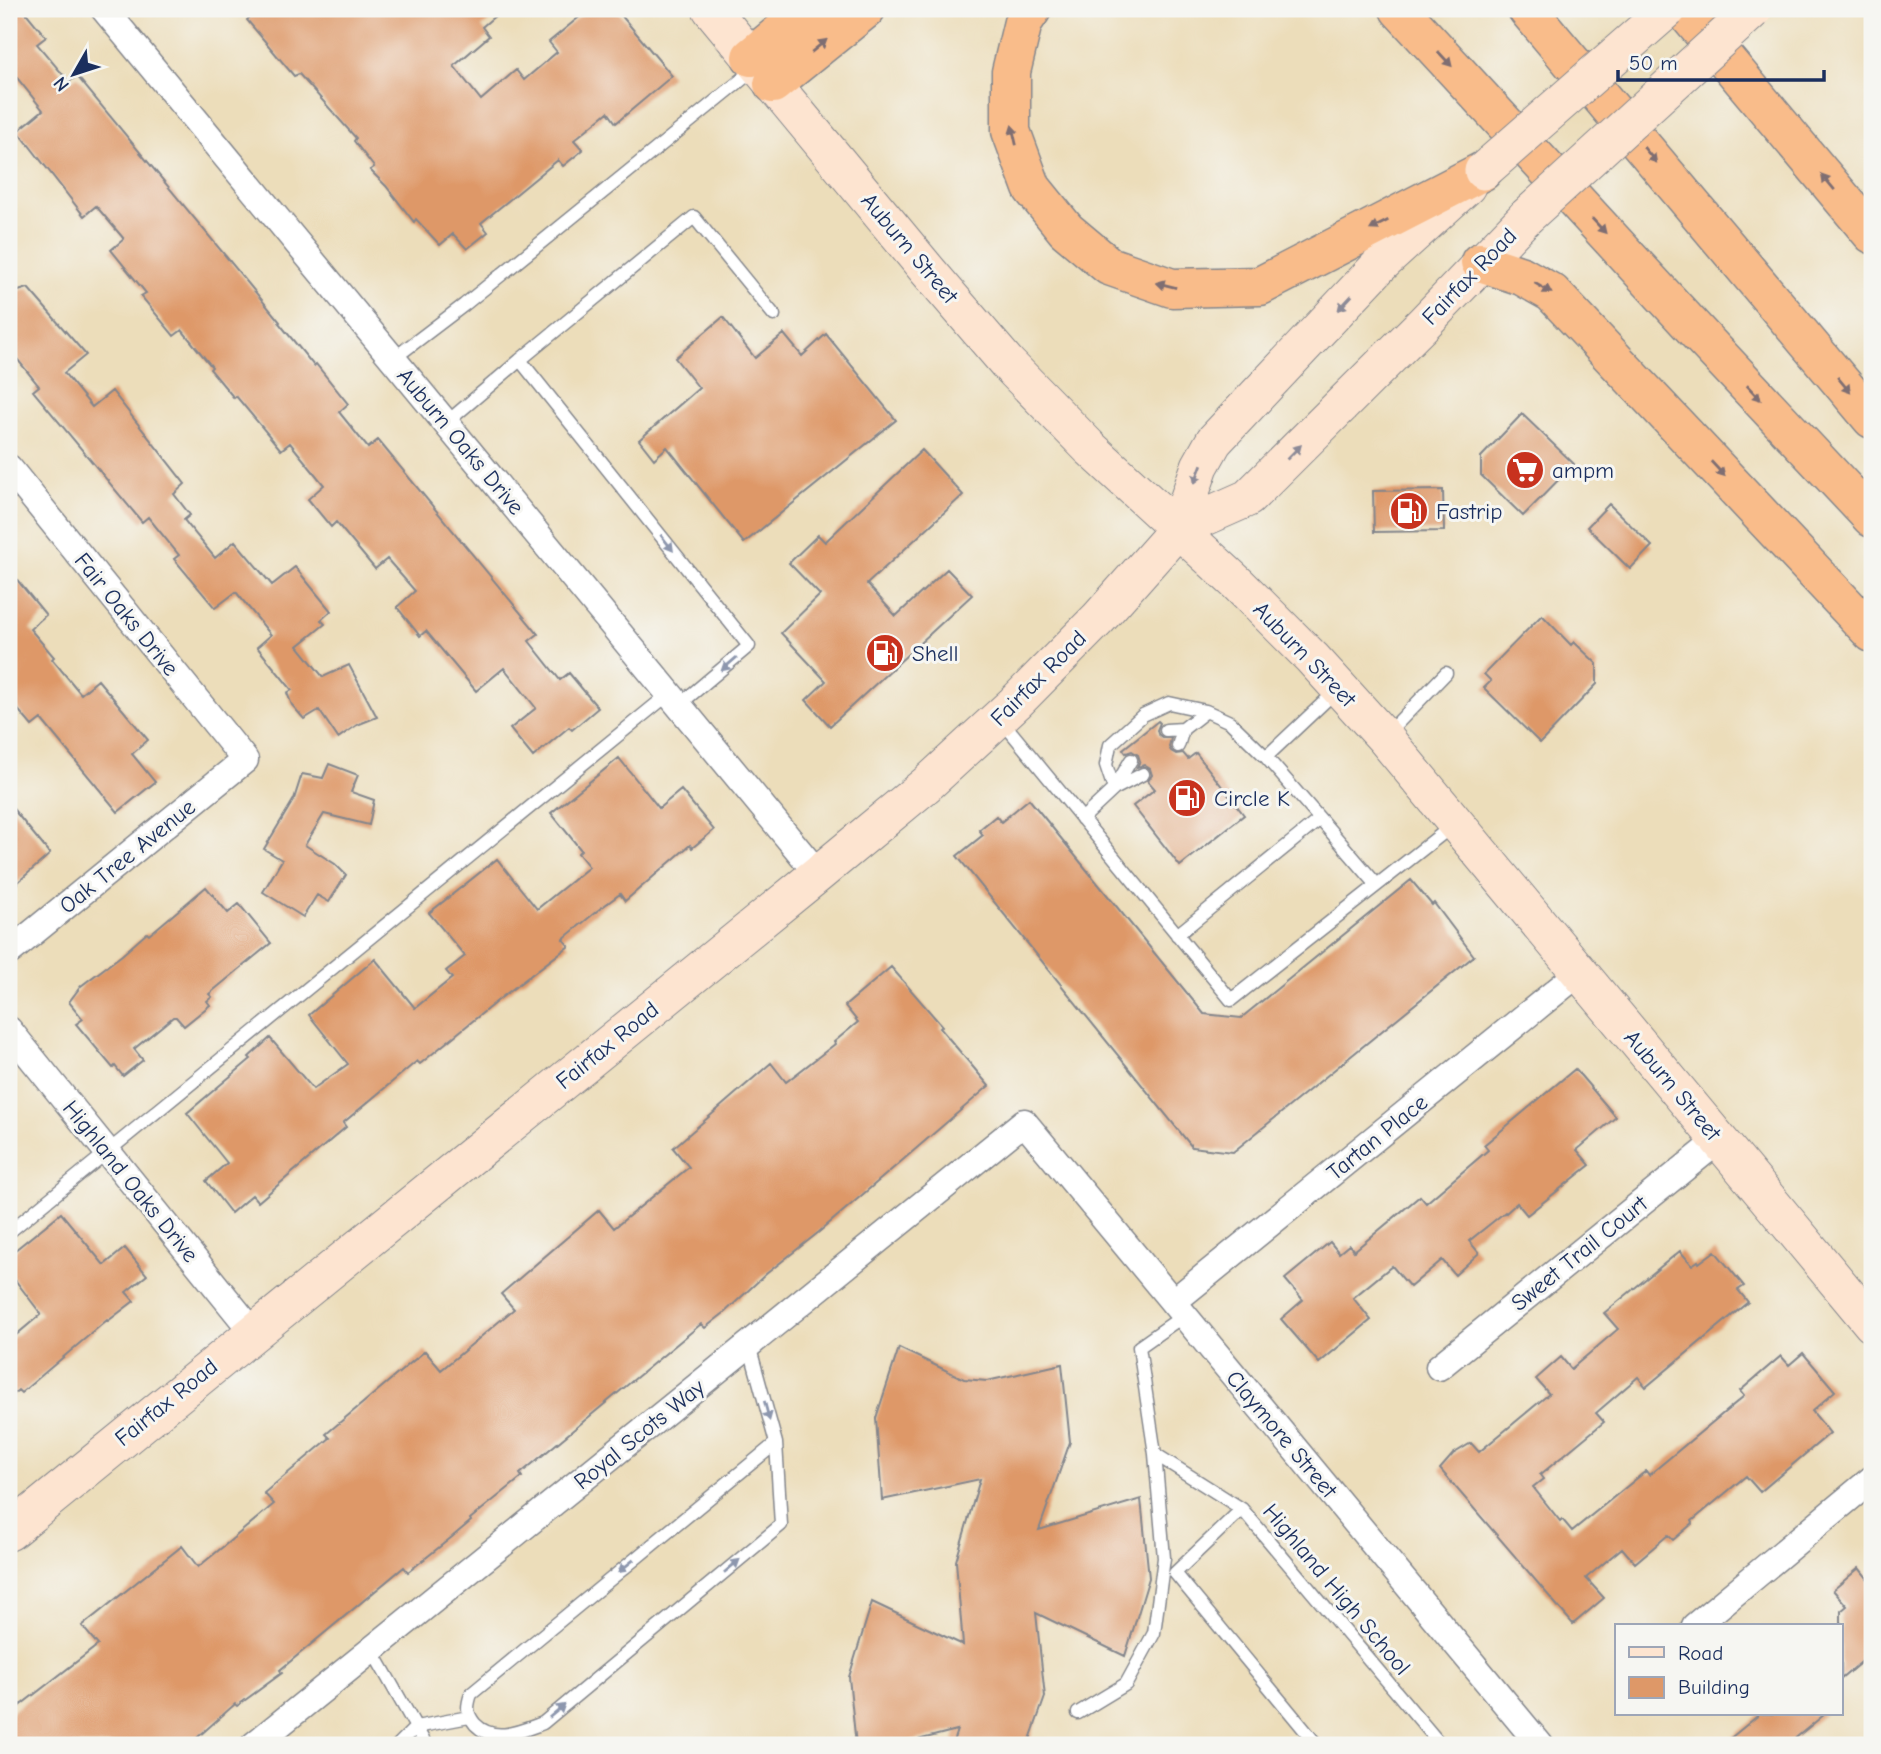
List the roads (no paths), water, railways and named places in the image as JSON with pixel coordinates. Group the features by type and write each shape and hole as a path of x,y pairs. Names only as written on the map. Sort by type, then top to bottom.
{"highway":[{"path":"761,69 809,9"},
{"path":"761,69 866,9"},
{"path":"1031,9 1023,22 1011,72 1011,131 1032,188 1066,230 1110,267 1172,288 1260,286 1483,172"},
{"path":"1399,9 1872,518"},
{"path":"1527,9 1872,419"},
{"path":"1683,9 1872,234"},
{"path":"1480,262 1522,276 1552,293 1872,633"}],"main road":[{"name":"Auburn Street","path":"711,9 1007,363 1090,448 1238,584 1384,737 1872,1324"},
{"name":"Fairfax Road","path":"9,1532 818,874 927,784 999,718 1099,618 1178,529 1200,466 1214,441 1379,267 1668,9"},
{"name":"Fairfax Road","path":"1178,529 1248,498 1526,217 1754,9"}],"street":[{"name":"Auburn Oaks Drive","path":"104,9 818,874"},
{"name":"Fair Oaks Drive","path":"9,468 245,760"},
{"name":"Oak Tree Avenue","path":"9,952 245,760"},
{"name":"Tartan Place","path":"1178,1309 1580,972"},
{"name":"Highland Oaks Drive","path":"9,1030 253,1332"},
{"name":"Claymore Street","path":"1024,1122 1540,1745"},
{"name":"Royal Scots Way","path":"254,1745 1024,1122"},
{"name":"Sweet Trail Court","path":"1439,1367 1719,1140"},
{"path":"1697,1624 1872,1479"}],"lane":[{"path":"393,359 761,69"},
{"path":"446,423 694,217 774,315"},
{"path":"9,1232 674,699 749,646 520,360"},
{"path":"1384,737 1446,673"},
{"path":"1266,757 1339,688"},
{"path":"1114,789 1106,765 1110,745 1143,715 1169,703 1206,711 1230,722 1266,757 1377,885"},
{"path":"1166,730 1183,729 1206,711"},
{"path":"999,718 1231,1000 1457,822"},
{"path":"1178,746 1183,729"},
{"path":"1114,789 1131,760"},
{"path":"1082,819 1114,789 1143,774"},
{"path":"1177,935 1320,819"},
{"path":"1078,1713 1126,1684 1154,1633 1164,1558 1155,1454 1139,1348 1178,1309"},
{"path":"748,1345 776,1443 781,1525 542,1723 518,1732 496,1736 480,1728 469,1717 466,1707 471,1694 776,1443"},
{"path":"1155,1454 1242,1509"},
{"name":"Highland High School","path":"1175,1573 1242,1509 1441,1745"},
{"path":"1164,1558 1318,1745"},
{"path":"372,1650 426,1745"},
{"path":"398,1745 416,1727 469,1717"}],"place":[{"name":"ampm","path":"1525,470"},
{"name":"Fastrip","path":"1409,511"},
{"name":"Shell","path":"885,653"},
{"name":"Circle K","path":"1187,798"}]}
